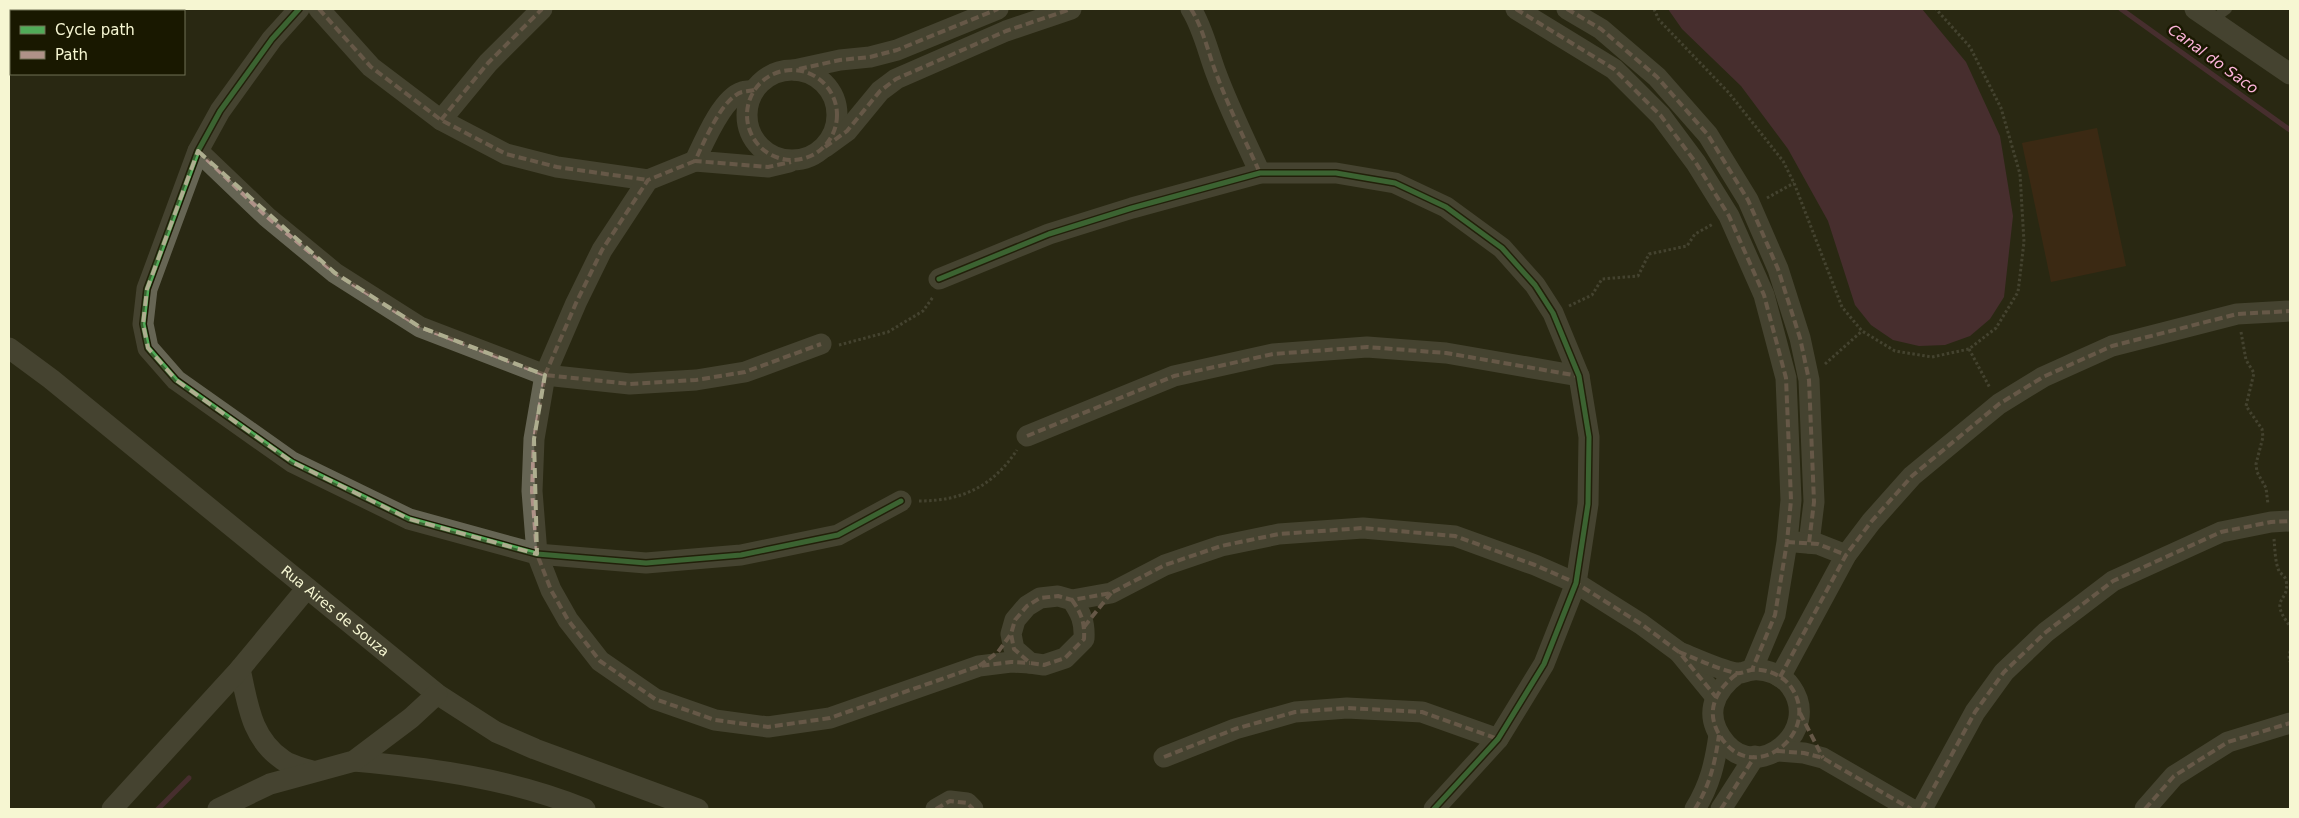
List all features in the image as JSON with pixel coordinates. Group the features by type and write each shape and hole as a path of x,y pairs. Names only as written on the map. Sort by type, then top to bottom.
{"street":[{"path":"299,9 272,38 226,103 198,151 147,289 143,324 148,348 176,380 292,462 409,519 537,554 646,563 741,555 838,534 901,501"},
{"path":"319,9 370,67 441,120 506,154 557,167 648,180 695,160 768,167 813,155 847,131 880,91 896,79 1006,30 1071,9"},
{"path":"441,120 488,63 542,9"},
{"path":"799,160 784,160 770,155 759,146 751,133 747,119 749,104 754,90 772,75 840,60 870,57 897,50 998,9"},
{"path":"1516,9 1614,70 1661,116 1696,162 1728,216 1764,295 1786,378 1791,500 1788,542 1775,615 1745,672 1725,683 1716,697 1713,710 1714,723 1719,735 1728,746 1740,753 1754,756 1777,751 1804,753 1823,758 1911,809"},
{"path":"1567,9 1601,28 1657,77 1708,135 1751,207 1778,269 1800,338 1809,380 1814,502 1809,543"},
{"path":"1196,12 1216,74 1260,173"},
{"path":"2211,13 2290,74"},
{"path":"794,70 808,73 821,81 831,92 837,106 837,120 833,135 825,147"},
{"path":"695,160 712,126 731,100 741,92 754,90"},
{"path":"198,151 267,217 343,278 420,327 545,375 630,384 696,380 745,372 821,344"},
{"path":"939,279 1049,234 1132,208 1260,173 1336,173 1395,183 1446,208 1502,248 1535,285 1553,314 1579,376 1589,446 1588,504 1576,583 1544,664 1498,739 1434,809"},
{"path":"648,180 602,250 576,303 545,375 534,439 532,491 537,554 551,590 568,620 600,661 655,699 715,720 768,727 830,718 980,666 1011,662 1044,665 1065,658 1084,639 1082,614 1072,600"},
{"path":"1780,677 1846,555 1871,522 1912,476 1999,404 2043,377 2112,346 2237,314 2290,311"},
{"path":"1026,436 1174,376 1273,354 1367,347 1446,353 1579,376"},
{"name":"Rua Aires de Souza","path":"9,348 51,379 437,694 496,732 698,809"},
{"path":"1922,809 1975,712 2004,672 2046,632 2113,581 2221,532 2281,522"},
{"path":"1030,663 1014,649 1011,634 1014,620 1026,606 1040,598 1058,596 1072,600 1111,593 1165,566 1221,546 1279,534 1363,528 1455,536 1535,565 1576,583 1641,624 1678,652 1716,697"},
{"path":"1788,542 1809,543 1846,555"},
{"path":"112,809 240,669 307,588"},
{"path":"1084,627 1111,593"},
{"path":"980,666 998,652 1011,634"},
{"path":"1678,652 1745,672 1767,671 1780,677 1790,686 1797,698 1800,712 1823,758"},
{"path":"240,669 253,725 269,748 285,761 312,771"},
{"path":"354,760 412,718 437,694"},
{"path":"1164,757 1235,729 1295,712 1346,708 1422,712 1498,739"},
{"path":"1777,751 1789,741 1797,728 1800,712"},
{"path":"2146,809 2174,776 2228,742 2290,723"},
{"path":"1695,809 1707,791 1714,769 1719,735"},
{"path":"1722,809 1754,756"},
{"path":"218,809 270,784 354,760 413,766 481,778 567,802 584,809"},
{"path":"936,809 950,802 967,803 973,809"}],"path":[{"path":"1654,9 1659,20 1729,93 1783,161 1794,183 1842,307 1862,331 1895,351 1932,357 1969,349 1996,328 2018,292 2024,242 2020,174 2001,108 1970,47 1936,9"},
{"path":"1751,207 1794,183"},
{"path":"1553,314 1592,295 1602,279 1638,276 1649,254 1687,246 1695,234 1728,216"},
{"path":"821,344 842,345 888,332 923,311 933,296 939,279"},
{"path":"2237,314 2246,360 2254,373 2246,406 2262,429 2263,437 2256,464 2257,472 2281,522 2280,571 2286,579 2286,588 2279,612 2290,626"},
{"path":"1809,380 1862,331"},
{"path":"1969,349 1999,404"},
{"path":"901,501 936,501 963,494 987,483 1004,469 1026,436"},
{"path":"2290,651 2288,657 2290,662"}],"highlighted area":[{"path":"198,151 335,273 420,327 545,375 534,439 537,554 409,519 292,462 176,380 148,348 143,324 147,289"}],"shaded area":[{"path":"1668,9 1922,9 1966,62 2000,136 2013,216 2004,297 1990,319 1970,336 1945,345 1919,346 1893,340 1871,325 1855,305 1828,221 1788,149 1741,86 1682,29"},
{"path":"2097,128 2126,266 2051,282 2022,143"}],"waterway":[{"name":"Canal do Saco","path":"2121,9 2290,130"},
{"path":"158,809 189,778"}],"marked path":[{"path":"319,9 371,67 441,120 506,154 557,167 648,180"},
{"path":"441,120 488,63 542,9"},
{"path":"799,69 840,60 870,57 897,50 998,9"},
{"path":"825,147 847,131 880,91 896,79 1006,31 1071,9"},
{"path":"1191,9 1202,32 1226,99 1260,173"},
{"path":"1516,9 1614,69 1661,116 1696,163 1729,216 1764,295 1786,378 1791,500 1787,542 1775,615 1752,670"},
{"path":"1567,9 1601,29 1657,77 1708,135 1748,200 1778,269 1800,338 1809,380 1814,502 1809,543"},
{"path":"792,70 809,74 824,83 833,98 837,115 833,132 824,147 809,156 792,160 775,156 760,147 751,132 747,115 751,98 760,83 775,74 792,70"},
{"path":"754,90 742,92 727,103 714,122 695,161 768,167 791,162"},
{"path":"198,151 267,217 335,273 420,327 545,375 630,384 696,380 745,372 821,344"},
{"path":"695,161 648,180 602,250 576,303 545,375 534,439 532,491 537,554 551,590 568,620 600,661 655,699 715,720 768,727 830,718 979,666 1011,662 1030,663"},
{"path":"1780,677 1846,555 1871,522 1912,476 1999,404 2043,377 2112,346 2237,314 2290,311"},
{"path":"1027,436 1174,376 1273,354 1367,347 1446,353 1579,376"},
{"path":"1922,809 1975,712 2004,672 2046,632 2113,581 2221,532 2271,522 2290,521"},
{"path":"1072,600 1082,618 1084,639 1065,658 1044,665 1030,663 1014,649 1011,634 1015,620 1027,606 1040,598 1058,596 1072,600 1111,593 1165,565 1221,546 1279,534 1363,528 1455,536 1535,565 1576,583 1641,624 1679,652 1716,697"},
{"path":"1787,542 1818,544 1846,555"},
{"path":"1084,627 1111,593"},
{"path":"979,666 998,652 1011,634"},
{"path":"1679,652 1736,673 1751,670 1768,671 1788,683 1798,704 1799,720 1793,734 1782,746 1769,754 1754,757 1740,754 1726,744 1715,724 1713,715 1717,697 1722,688 1738,673"},
{"path":"1164,757 1235,729 1295,712 1347,708 1422,712 1498,739"},
{"path":"1800,713 1823,758"},
{"path":"2145,809 2174,776 2228,742 2290,723"},
{"path":"1695,809 1705,791 1711,774 1719,735"},
{"path":"1777,751 1804,753 1823,758 1911,809"},
{"path":"1721,809 1755,756"},
{"path":"936,809 950,801 967,803 973,809"}],"cycle path":[{"path":"299,9 272,39 220,111 198,151 147,289 143,324 148,348 176,380 292,462 409,519 537,554 646,563 741,555 838,535 901,501"},
{"path":"939,279 1049,234 1132,208 1260,173 1336,173 1395,183 1446,207 1502,248 1535,285 1553,313 1579,376 1589,437 1588,504 1576,583 1544,664 1498,739 1434,809"}]}
